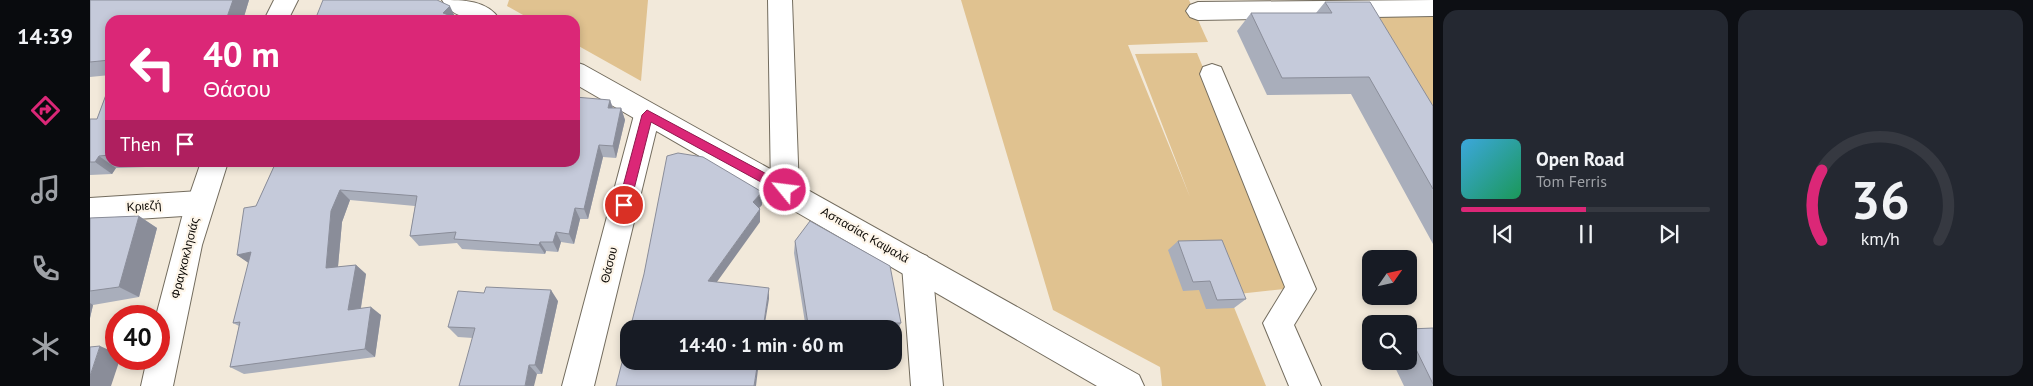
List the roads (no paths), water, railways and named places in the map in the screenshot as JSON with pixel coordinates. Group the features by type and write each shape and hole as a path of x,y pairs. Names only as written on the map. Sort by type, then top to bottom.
{"street":[{"path":"278,15 286,0"},
{"path":"454,0 480,15"},
{"path":"780,0 785,190"},
{"path":"1198,11 1368,5 1433,8"},
{"path":"1212,74 1301,289 1278,324 1305,386"},
{"name":"Ασπασίας Καψαλά","path":"580,75 647,115 785,190 1128,386"},
{"name":"Θάσου","path":"578,386 647,115"},
{"name":"Φραγκοκλησιάς","path":"157,386 186,249 199,203 213,167"},
{"name":"Κριεζή","path":"90,210 199,203"},
{"path":"917,265 926,386"}]}
